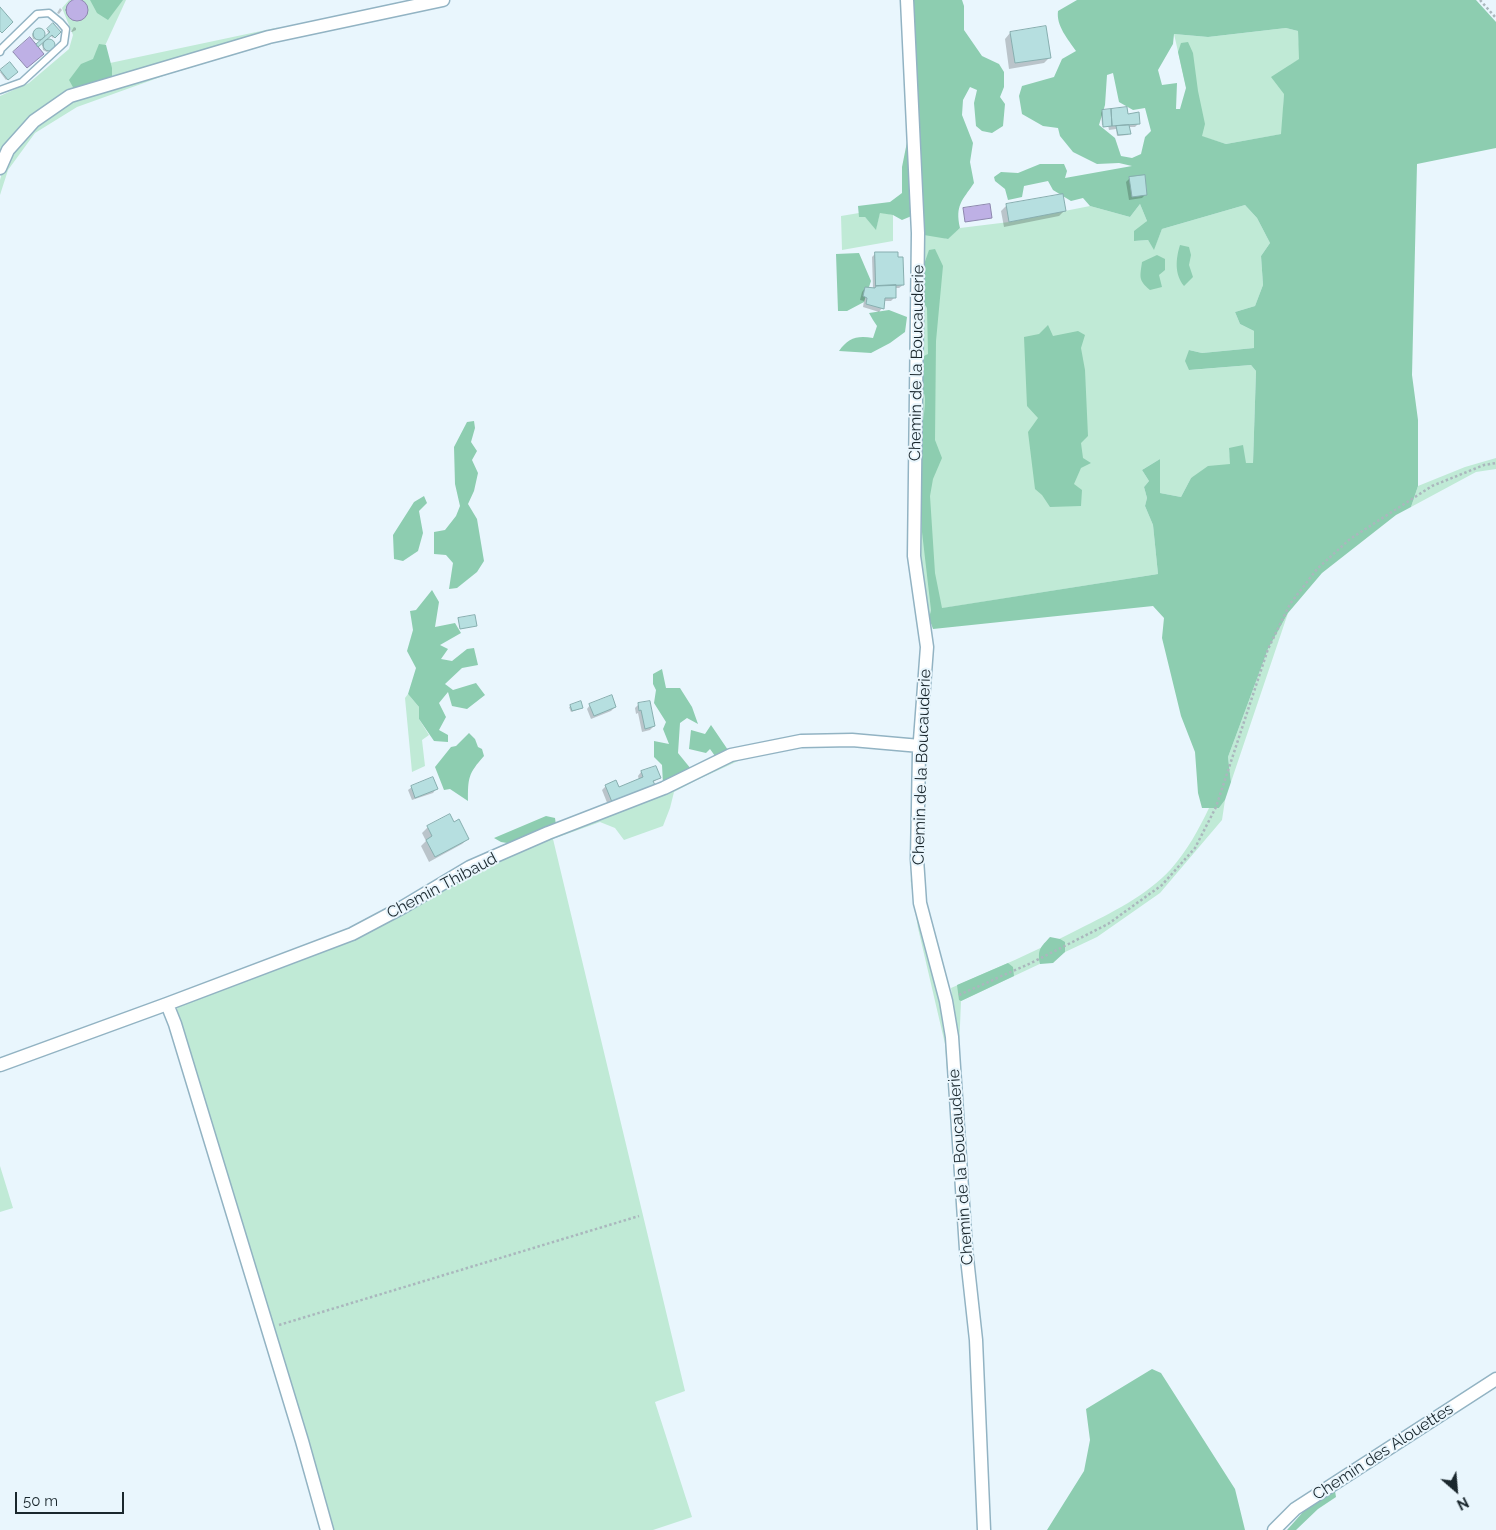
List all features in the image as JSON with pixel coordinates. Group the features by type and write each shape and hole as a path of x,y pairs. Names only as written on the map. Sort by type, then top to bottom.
{"street":[{"path":"0,168 8,150 34,121 70,96 268,37 443,0"},
{"name":"Chemin de la Boucauderie","path":"907,0 918,233 914,556 928,647 920,746 916,859 920,903 946,1001 952,1037 966,1248 976,1340 984,1530"},
{"name":"Chemin Thibaud","path":"0,1065 352,934 403,907 470,867 548,833 664,788 731,754 801,741 852,740 920,746"},
{"path":"167,1004 176,1024 327,1530"},
{"name":"Chemin des Alouettes","path":"1274,1530 1295,1509 1496,1379"}],"lane":[{"path":"0,52 37,14 49,13 66,29 64,43 22,82 0,90"}],"path":[{"path":"1480,0 1496,18"},
{"path":"946,1001 1031,963 1108,924 1162,884 1194,848 1216,808 1268,648 1290,604 1317,569 1350,539 1432,486 1484,465 1496,463"},
{"path":"267,1328 639,1216"}],"green space":[{"path":"69,0 126,0 98,61 110,63 280,27 169,60 64,96 0,158 0,96 29,83 69,49 73,35 62,8"},
{"path":"90,0 123,0 108,20 97,13"},
{"path":"907,0 962,0 964,6 964,30 982,56 999,64 1004,72 1004,87 1000,97 1005,104 1003,126 992,133 982,131 976,126 974,103 977,90 970,87 963,100 962,115 973,143 970,162 974,183 959,208 960,228 948,239 924,235 914,215 902,220 893,215 880,213 876,230 865,217 859,217 858,206 890,202 902,193 902,167 908,137"},
{"path":"1077,0 1476,0 1496,22 1496,148 1417,164 1412,375 1418,420 1418,486 1411,507 1396,515 1322,573 1288,613 1268,649 1228,757 1231,782 1225,800 1219,808 1202,808 1198,793 1195,752 1181,716 1162,638 1164,618 1153,606 933,629 929,618 931,610 922,532 922,479 919,450 925,409 925,399 920,383 920,358 928,354 927,308 921,299 921,273 929,250 935,249 943,266 936,341 935,440 942,458 933,479 930,496 935,573 942,608 1158,574 1153,525 1145,506 1147,498 1144,487 1149,481 1142,470 1160,459 1160,493 1181,497 1191,478 1208,466 1230,464 1229,448 1243,445 1246,463 1253,463 1256,371 1251,365 1189,370 1185,361 1189,350 1202,353 1254,348 1254,331 1240,324 1235,312 1255,306 1263,285 1261,256 1270,243 1257,218 1245,205 1162,229 1154,250 1148,240 1134,241 1134,231 1147,221 1140,204 1130,217 1090,206 1083,198 1071,201 1053,190 1048,181 1024,186 1022,197 1008,200 1005,189 995,181 994,177 1001,172 1018,173 1040,164 1064,164 1067,171 1065,178 1132,166 1119,163 1097,164 1073,152 1060,136 1058,128 1043,126 1022,114 1019,96 1022,86 1054,77 1062,59 1076,51 1061,27 1058,11","holes":["1286,28 1298,31 1299,59 1271,77 1284,94 1281,134 1226,144 1202,136 1205,124 1193,53 1188,42 1181,43 1178,52 1186,88 1180,109 1176,109 1177,83 1162,85 1158,70 1173,44 1174,34 1208,37","1113,73 1119,102 1133,110 1145,108 1151,131 1145,137 1141,154 1132,158 1121,156 1115,138 1099,125 1105,105 1107,75"]},
{"path":"1286,28 1298,31 1300,59 1290,65 1284,94 1282,134 1226,144 1197,135 1174,34 1208,37"},
{"path":"300,35 166,75 77,107 35,133 8,170 0,195 0,180 4,168 18,146 46,118 66,102"},
{"path":"99,44 106,45 112,68 112,79 74,89 69,80 81,64 93,59"},
{"path":"1140,204 1147,221 1134,241 1148,240 1154,249 1162,229 1245,205 1257,218 1270,243 1261,256 1263,285 1255,306 1235,312 1240,324 1254,331 1254,348 1202,353 1189,350 1190,370 1251,365 1256,371 1253,463 1246,463 1229,449 1231,464 1191,478 1181,497 1160,493 1160,459 1142,470 1149,481 1144,487 1147,498 1145,506 1153,525 1158,574 931,610 929,618 918,531 921,229 947,239 960,228 1009,222 1090,206 1130,217"},
{"path":"880,212 893,215 893,241 842,250 841,216 859,213 859,217 865,217 876,229"},
{"path":"1180,245 1189,247 1191,255 1189,265 1193,277 1184,286 1177,271"},
{"path":"859,253 871,281 864,302 847,311 838,311 836,254"},
{"path":"1157,255 1165,259 1165,270 1159,275 1162,287 1150,290 1143,284 1141,278 1142,262"},
{"path":"889,310 907,317 905,332 871,353 839,351 853,338 873,338 877,326 869,313"},
{"path":"1048,325 1053,336 1078,331 1085,335 1081,348 1085,370 1088,436 1081,443 1083,458 1091,463 1081,468 1074,484 1082,490 1081,506 1050,507 1042,495 1035,489 1028,432 1038,418 1027,406 1024,337 1039,334"},
{"path":"474,421 475,428 471,442 477,451 472,460 478,473 474,491 468,504 477,519 484,561 477,572 457,588 449,589 453,563 446,555 434,554 434,532 445,530 456,516 460,506 455,484 454,447 467,422"},
{"path":"1496,458 1496,469 1476,472 1411,507 1418,486 1465,467"},
{"path":"424,496 427,503 419,511 423,533 418,551 403,561 394,559 393,535 414,502"},
{"path":"432,590 439,602 435,627 455,623 461,633 440,645 448,649 441,659 452,661 467,649 474,648 478,665 462,668 445,684 453,690 476,683 485,695 467,709 452,706 448,692 439,703 446,717 439,730 448,735 448,742 434,741 419,719 419,707 408,694 416,668 407,651 413,630 410,611 416,610"},
{"path":"1288,613 1231,782 1228,757 1268,649"},
{"path":"662,669 666,688 680,688 692,707 698,724 687,718 680,723 678,753 691,769 663,784 662,765 654,757 654,741 669,744 663,729 666,722 654,703 656,690 653,684 653,674"},
{"path":"408,694 419,707 419,719 429,735 422,740 425,766 412,772 405,698"},
{"path":"711,725 728,750 715,756 710,749 706,753 689,749 691,730 705,734"},
{"path":"469,733 475,739 478,747 482,749 484,756 470,777 468,801 450,789 444,790 435,767 451,747 456,746"},
{"path":"740,756 738,761 674,792 663,826 624,840 615,828 600,822 553,839 685,1391 655,1402 692,1517 653,1530 331,1530 177,1019 177,1008 183,1002 298,959 473,871"},
{"path":"1225,800 1222,820 1160,893 1097,937 961,1001 959,1050 951,988 1063,937 1116,910 1151,888 1177,862 1192,840 1209,808 1219,808"},
{"path":"546,816 555,818 556,825 513,844 501,842 494,838"},
{"path":"910,877 941,994 948,1032 948,1084 945,1044 918,928"},
{"path":"1050,937 1065,942 1065,952 1053,963 1040,964 1040,949"},
{"path":"1008,963 1013,967 1014,976 961,1001 959,1000 957,985"},
{"path":"0,1166 13,1208 0,1212"},
{"path":"1152,1369 1161,1373 1235,1489 1245,1530 1047,1530 1084,1471 1090,1440 1086,1409"},
{"path":"1329,1491 1335,1491 1336,1497 1318,1509 1296,1530 1287,1530 1311,1503"}],"shaded area":[{"path":"77,-1 85,2 88,10 85,18 77,21 69,18 66,10 69,2"},
{"path":"30,37 44,54 27,68 13,52"},
{"path":"990,204 992,218 965,222 963,208"}],"building":[{"path":"0,7 13,22 2,33 0,31"},
{"path":"53,23 61,32 55,38 52,35 38,47 36,44 50,32 47,29"},
{"path":"1046,26 1051,58 1015,63 1010,32"},
{"path":"39,28 45,34 39,40 33,34"},
{"path":"49,39 55,45 49,51 43,45"},
{"path":"10,62 18,72 8,80 0,70"},
{"path":"1127,107 1128,114 1139,112 1140,124 1112,126 1111,109"},
{"path":"1111,109 1112,126 1103,127 1102,110"},
{"path":"1129,125 1131,134 1118,135 1116,126"},
{"path":"1145,175 1147,195 1132,197 1129,177"},
{"path":"1063,194 1066,211 1009,222 1006,204"},
{"path":"875,252 898,252 898,257 903,257 904,285 876,286"},
{"path":"896,285 896,298 885,298 884,309 866,304 867,298 863,296 865,287 875,288 876,286"},
{"path":"475,615 477,626 460,629 458,618"},
{"path":"612,695 616,707 594,716 589,704"},
{"path":"581,701 583,708 572,711 570,705"},
{"path":"650,701 655,726 645,729 638,703"},
{"path":"656,766 661,778 653,781 655,785 612,802 605,785 616,780 619,787 643,777 641,771"},
{"path":"433,777 438,789 415,798 411,786"},
{"path":"450,814 454,822 459,819 469,839 435,857 426,840 432,836 427,826"}]}
